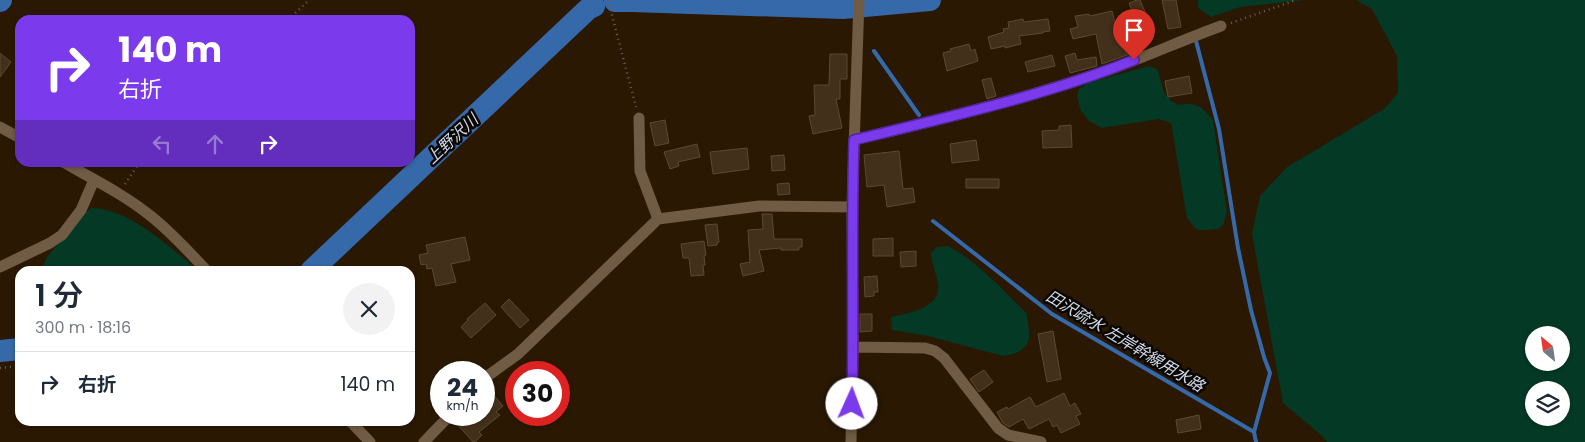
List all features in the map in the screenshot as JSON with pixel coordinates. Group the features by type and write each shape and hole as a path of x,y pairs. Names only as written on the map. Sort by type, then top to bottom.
{"street":[{"path":"851,442 853,347 852,207 859,0"},
{"path":"854,140 999,105 1116,68 1221,26"},
{"path":"639,118 640,171 658,219"},
{"path":"0,127 15,135"},
{"path":"72,167 118,194 152,217 202,266"},
{"path":"0,267 50,243 62,235 81,210 94,180"},
{"path":"495,371 518,354 658,219 759,206 852,207"},
{"path":"853,347 925,348 935,351 944,358 998,428 1008,435 1041,442"},
{"path":"355,426 370,442"},
{"path":"424,442 439,426"}],"path":[{"path":"293,15 309,0"},
{"path":"608,0 639,118"},
{"path":"1221,26 1296,0"},
{"path":"118,194 137,167"},
{"path":"0,368 15,366"}],"green space":[{"path":"1198,0 1306,0 1240,7 1211,17 1198,8"},
{"path":"1356,0 1585,0 1585,442 1327,442 1283,403 1252,234 1260,196 1287,167 1384,109 1398,93 1397,56 1372,9"},
{"path":"1149,66 1157,69 1167,97 1178,105 1190,104 1198,106 1213,120 1227,212 1223,225 1218,229 1199,230 1187,218 1171,123 1159,119 1102,128 1089,121 1081,111 1077,98 1078,90 1087,83"},
{"path":"91,208 106,210 135,222 193,266 45,266 47,257"},
{"path":"948,246 980,268 1027,314 1029,339 1025,347 1015,353 1003,356 928,336 892,330 891,317 921,309 934,300 938,286 931,252 937,247"}],"building":[{"path":"1140,0 1146,14 1135,18 1129,3"},
{"path":"1162,0 1176,0 1181,27 1168,29"},
{"path":"1112,11 1121,39 1127,38 1130,54 1102,64 1096,34 1073,39 1070,29 1078,27 1075,16 1089,14 1090,16"},
{"path":"1023,19 1024,22 1048,19 1050,31 1019,36 1021,44 991,49 988,37 1004,32 1003,29 1009,28 1008,22"},
{"path":"969,44 971,51 975,49 978,61 947,71 943,53"},
{"path":"0,53 11,62 0,77"},
{"path":"1075,53 1077,60 1096,57 1097,66 1070,73 1065,56"},
{"path":"830,54 847,54 847,79 840,79 840,99 836,99 842,128 813,134 809,116 815,115 814,85 829,85"},
{"path":"1052,55 1055,66 1028,72 1025,62"},
{"path":"1189,76 1192,93 1168,97 1165,81"},
{"path":"991,78 996,96 987,99 982,80"},
{"path":"665,120 669,143 655,146 650,123"},
{"path":"1071,125 1072,147 1043,148 1042,131 1059,130 1059,126"},
{"path":"976,140 979,160 952,163 950,144"},
{"path":"697,144 700,157 678,162 679,166 670,169 664,152"},
{"path":"747,148 749,169 713,174 710,152"},
{"path":"899,151 903,189 913,188 915,202 887,207 884,185 867,187 864,155"},
{"path":"784,155 785,170 772,171 771,156"},
{"path":"966,179 999,179 999,188 966,188"},
{"path":"789,183 790,194 778,195 777,184"},
{"path":"762,214 772,214 774,239 802,239 802,247 799,247 799,250 781,250 781,248 759,250 764,271 743,276 740,264 750,262 748,230 763,229"},
{"path":"717,224 719,242 717,245 708,246 705,225"},
{"path":"465,237 470,260 451,264 456,282 436,286 432,268 427,269 426,264 421,265 419,255 428,253 426,245"},
{"path":"893,238 893,256 873,256 873,239"},
{"path":"704,241 706,255 704,256 705,265 703,265 704,275 691,276 689,258 683,258 681,244"},
{"path":"916,251 916,266 901,267 900,252"},
{"path":"877,276 878,292 874,292 874,296 865,297 864,277"},
{"path":"509,299 529,320 520,328 501,307"},
{"path":"485,303 496,315 471,338 461,327"},
{"path":"860,314 872,314 872,331 860,332"},
{"path":"1053,331 1061,379 1047,382 1038,334"},
{"path":"984,370 993,382 979,392 970,379"},
{"path":"1064,393 1070,406 1075,403 1081,414 1076,416 1080,424 1061,433 1057,425 1053,427 1049,419 1029,429 1023,419 1009,427 1003,423 997,412 1007,407 1008,409 1030,397 1036,407"},
{"path":"495,397 503,406 496,412 500,415 495,419"},
{"path":"1199,415 1201,429 1178,433 1176,420"},
{"path":"459,426 486,426 479,432 482,435 473,442"}],"waterway":[{"name":"上野沢川","path":"615,1 843,8 930,0"},
{"name":"上野沢川","path":"316,266 588,9 594,6"},
{"path":"1196,41 1219,129 1238,248 1251,310 1270,373 1254,432 1256,442"},
{"name":"田沢疏水 左岸幹線用水路","path":"874,51 919,115"},
{"name":"田沢疏水 左岸幹線用水路","path":"933,221 1052,314 1254,432"},
{"name":"上野沢川","path":"0,351 15,350"}],"route":[{"path":"852,404 854,140 999,105 1116,68 1134,60"}]}
